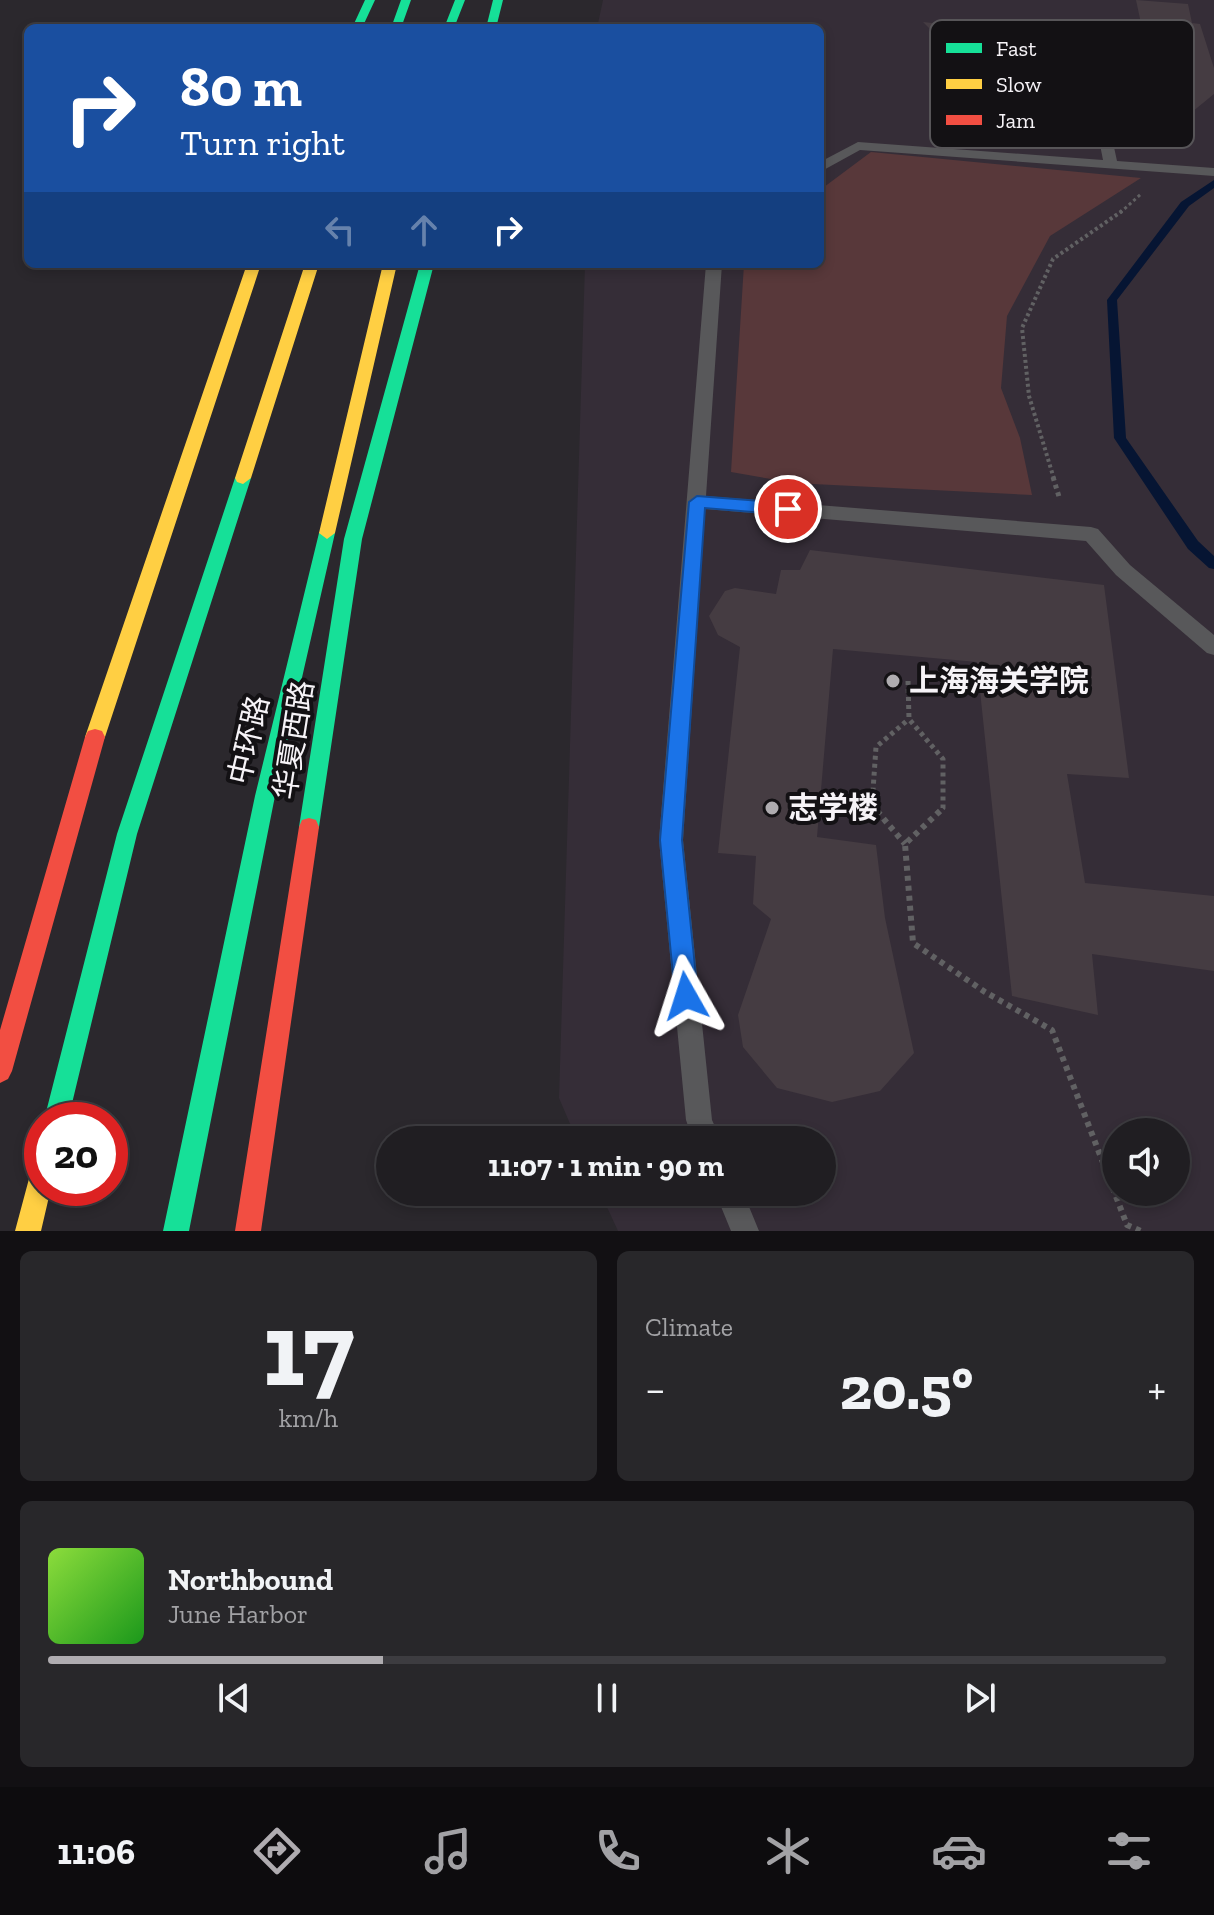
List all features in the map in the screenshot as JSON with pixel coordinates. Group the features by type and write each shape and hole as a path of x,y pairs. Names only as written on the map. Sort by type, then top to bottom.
{"main road":[{"path":"359,24 370,0"},
{"path":"397,24 406,0"},
{"path":"451,24 460,0"},
{"path":"492,24 498,0"},
{"path":"0,1071 91,750 253,268"},
{"path":"60,1102 127,834 311,268"},
{"name":"中环路","path":"176,1231 265,796 389,268"},
{"name":"华夏西路","path":"248,1231 353,539 426,268"},
{"path":"28,1231 34,1206"}],"lane":[{"path":"824,166 858,146 1214,172"},
{"path":"1107,148 1111,165"},
{"path":"701,1126 671,840 714,268"},
{"path":"697,502 1091,534 1123,570 1214,647"},
{"path":"735,1206 745,1231"}],"path":[{"path":"1091,534 1059,500 1029,396 1022,328 1053,259 1115,217 1169,170"},
{"path":"905,844 943,808 943,759 909,719 908,681"},
{"path":"909,719 876,747 872,805 905,844 913,943 985,992 1052,1030 1127,1225 1141,1231"}],"shaded area":[{"name":"上海海关学院","path":"603,0 1214,0 1214,1231 618,1231 606,1206 836,1206 836,1126 571,1126 559,1098 585,268 824,268 824,24 598,24"},
{"path":"871,152 1141,178 1050,236 1007,316 1001,388 1020,438 1032,495 793,483 731,472 744,268 824,268 824,187"}],"building":[{"path":"1136,0 1188,4 1191,20 1140,20"},
{"path":"1194,23 1200,24 1214,68 1214,94 1194,110"},
{"name":"志学楼","path":"810,550 1104,585 1129,778 1067,774 1085,883 1214,896 1214,971 1092,954 1098,1015 1012,996 977,662 833,649 817,837 876,845 885,918 914,1053 880,1091 832,1102 777,1088 743,1047 738,1015 771,919 753,904 756,856 718,853 740,647 718,635 709,616 725,591 735,588 776,594 781,570 800,570"}],"waterway":[{"path":"1214,183 1185,204 1112,300 1120,438 1193,545 1214,564"}],"traffic: fast":[{"path":"359,24 370,0"},
{"path":"397,24 406,0"},
{"path":"451,24 460,0"},
{"path":"492,24 498,0"},
{"path":"309,827 353,539 426,268"},
{"path":"60,1102 127,834 243,478"},
{"path":"176,1231 265,796 327,533"}],"traffic: slow":[{"path":"95,737 253,268"},
{"path":"243,478 311,268"},
{"path":"327,533 389,268"},
{"path":"28,1231 34,1206"}],"traffic: jam":[{"path":"0,1071 95,737"},
{"path":"248,1231 309,827"}],"place":[{"name":"上海海关学院","path":"893,681"},
{"name":"志学楼","path":"772,808"}],"route":[{"path":"686,996 671,840 697,502 788,509"}]}
